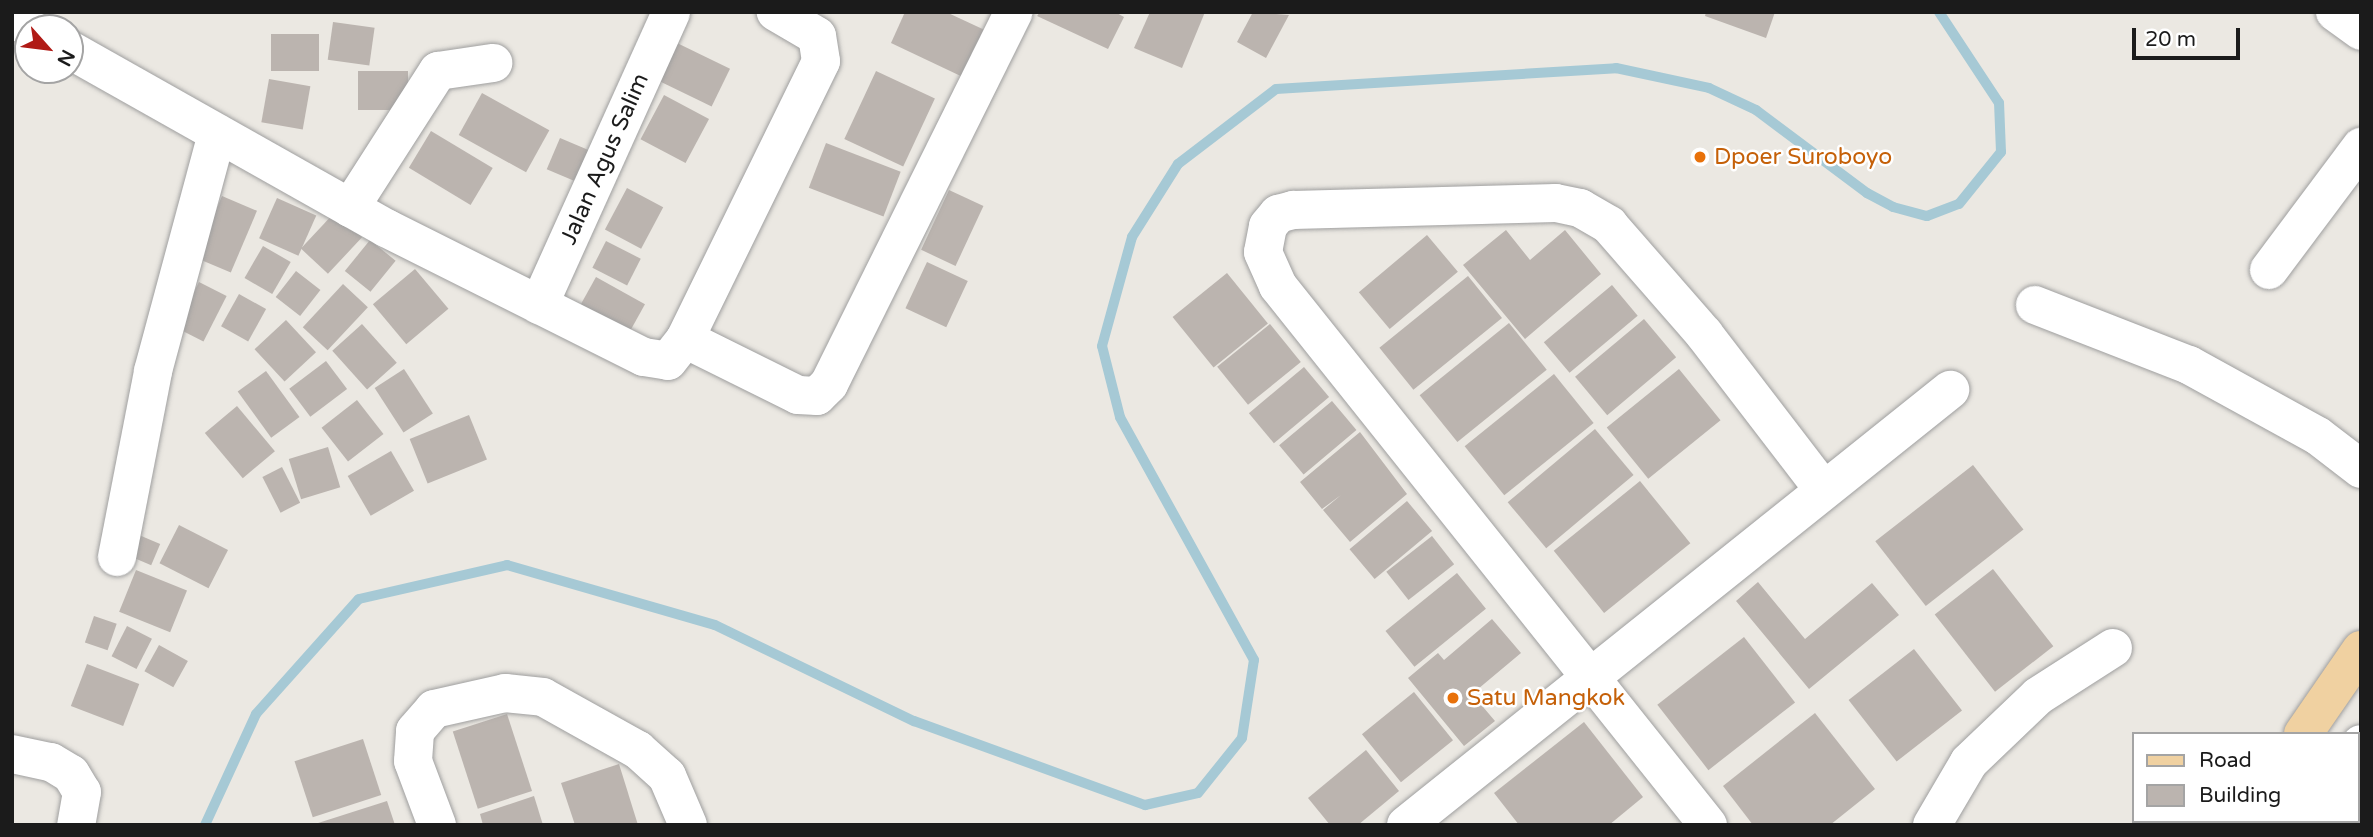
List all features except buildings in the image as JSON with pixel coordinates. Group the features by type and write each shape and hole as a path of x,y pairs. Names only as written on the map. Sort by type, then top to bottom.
{"main road":[{"path":"2303,732 2361,650"}],"street":[{"name":"Jalan Agus Salim","path":"539,305 671,12"},
{"path":"84,58 350,208 644,357 668,361 685,339 821,61 817,36 776,12"},
{"path":"685,339 799,395 817,396 829,384 1014,12"},
{"path":"2335,12 2361,31"},
{"path":"350,208 438,71 493,64"},
{"path":"117,556 156,359 217,133"},
{"path":"2269,270 2361,147"},
{"path":"1708,825 1593,676 1278,286 1263,252 1268,226 1278,214 1556,203 1595,215 1704,334 1822,488"},
{"path":"2035,304 2189,365 2318,436 2361,469"},
{"path":"1406,825 1822,488 1950,390"},
{"path":"1932,825 1969,762 2038,696 2113,648"},
{"path":"437,825 414,761 415,731 434,709 505,693 543,697 638,750 667,776 688,825"},
{"path":"12,754 51,762 71,774 82,792 76,825"}],"waterway":[{"path":"205,825 256,714 359,599 507,565 715,625 914,721 1145,805 1198,793 1242,738 1254,660 1120,417 1102,346 1132,237 1178,164 1276,89 1616,68 1709,88 1756,110 1867,193 1893,207 1927,216 1959,204 2001,152 1999,103 1939,12"}],"place":[{"name":"Dpoer Suroboyo","path":"1700,157"},
{"name":"Satu Mangkok","path":"1453,698"}]}
